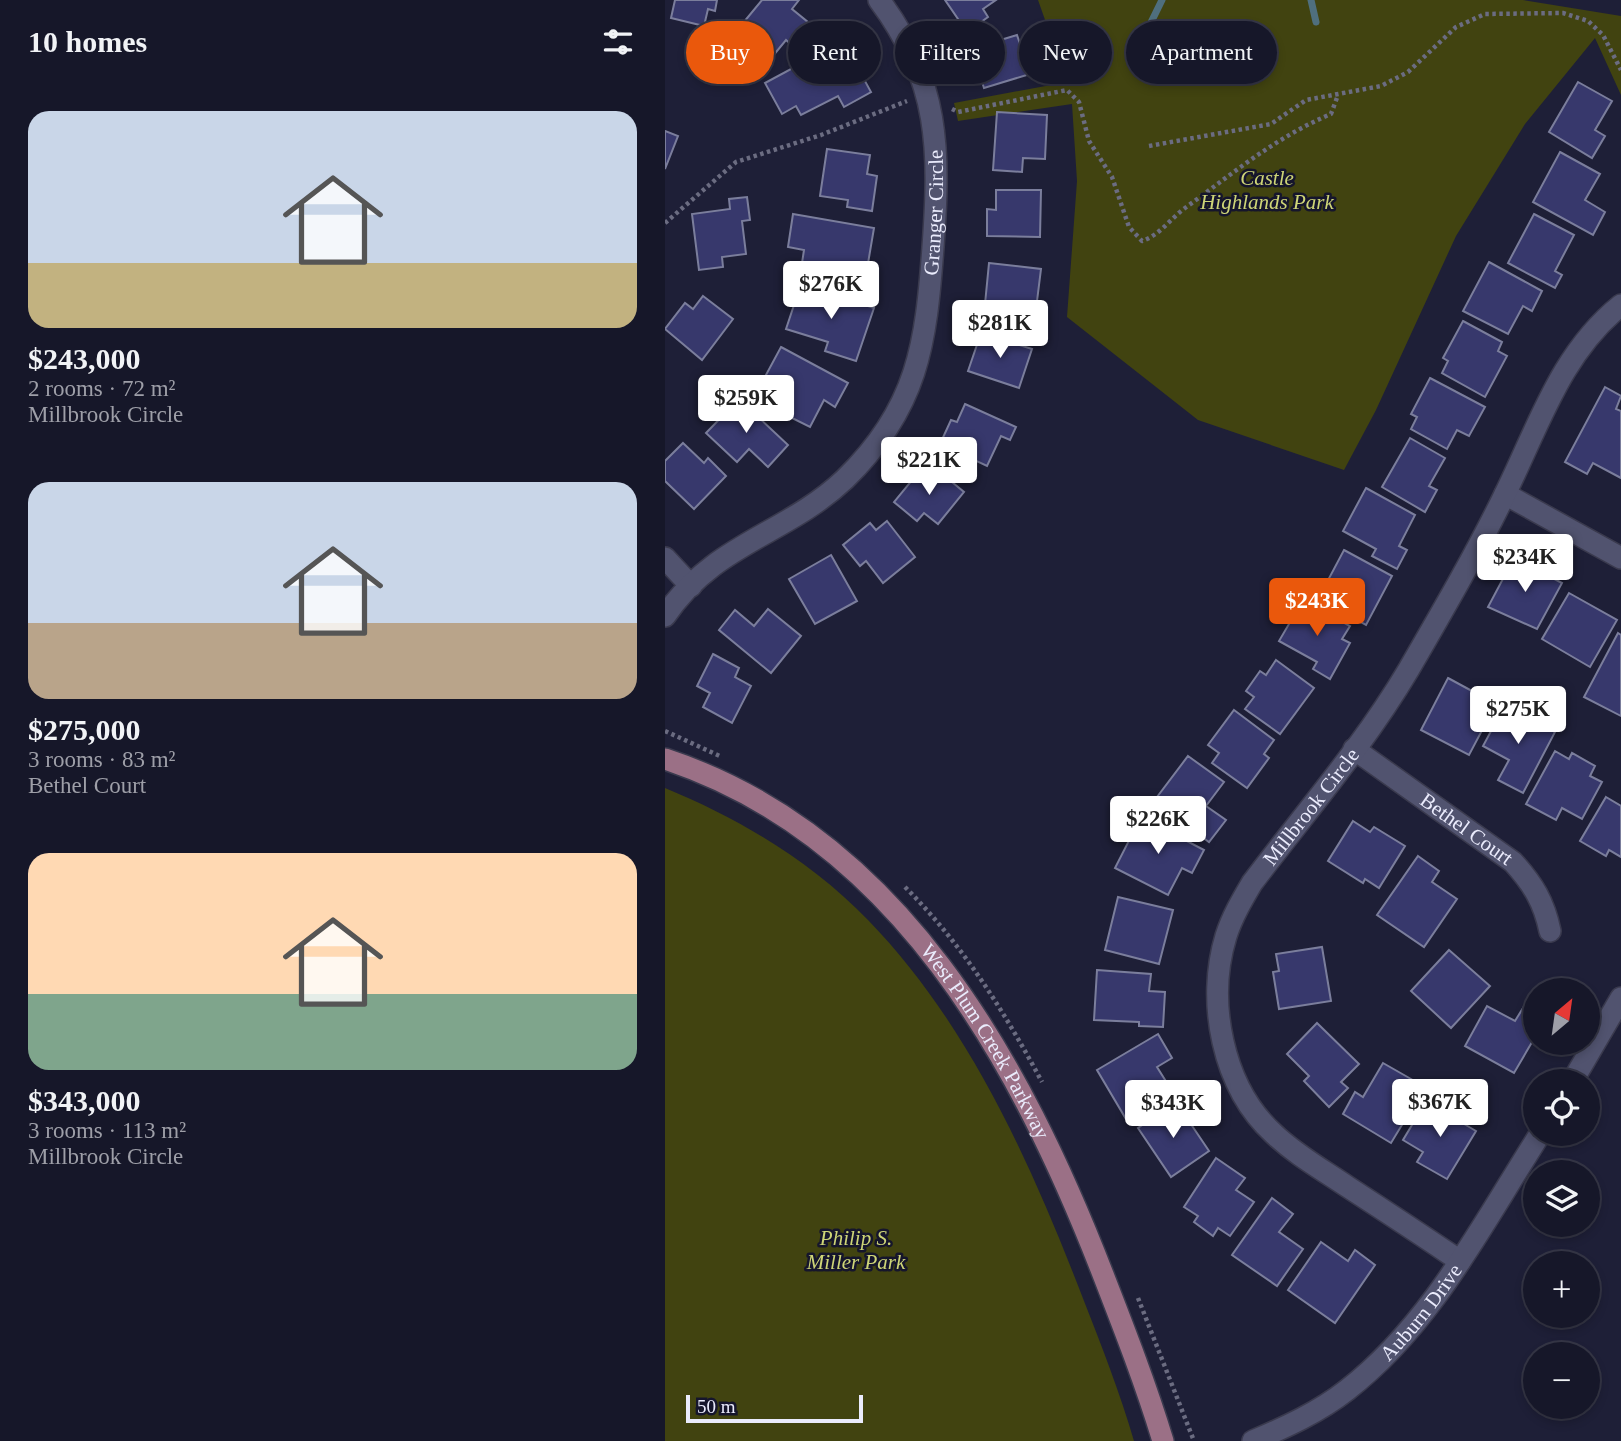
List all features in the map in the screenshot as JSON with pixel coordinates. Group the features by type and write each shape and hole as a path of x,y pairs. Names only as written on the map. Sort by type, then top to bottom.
{"main road":[{"name":"West Plum Creek Parkway","path":"665,759 756,800 838,858 886,900 957,985 1039,1128 1083,1224 1138,1367 1163,1441"}],"street":[{"name":"Granger Circle","path":"665,616 691,586 738,546 794,517 824,497 860,464 898,412 917,368 928,317 938,184 935,127 929,98 910,48 879,0"},
{"name":"Millbrook Circle","path":"1460,1261 1297,1153 1273,1133 1245,1096 1233,1074 1224,1045 1217,988 1226,934 1252,883 1354,748 1409,669 1505,494 1570,360 1585,338 1621,305"},
{"path":"1505,494 1621,558"},
{"path":"665,558 691,586"},
{"name":"Bethel Court","path":"1354,748 1513,862 1532,884 1545,908 1550,931"},
{"path":"1580,1069 1621,998"},
{"name":"Auburn Drive","path":"1253,1441 1331,1401 1378,1364 1406,1334 1460,1261 1532,1146"}],"path":[{"path":"1149,146 1272,124 1306,100 1381,86 1408,72 1456,27 1485,14 1563,13 1588,21 1602,35 1621,70"},
{"path":"665,223 736,162 821,135 901,102 929,98 958,112 1067,90 1079,102 1089,141 1112,177 1129,226 1142,240 1154,237 1175,215 1275,142 1331,114 1338,95"}],"green space":[{"name":"Castle Highlands Park","path":"1038,0 1523,0 1621,16 1621,95 1595,38 1525,124 1456,236 1376,410 1344,470 1198,420 1067,317 1077,181 1072,104 958,121 954,103 1056,84 1112,84 1112,21 1045,21"},
{"name":"Philip S. Miller Park","path":"665,788 747,828 823,879 868,920 904,961 937,1005 995,1099 1043,1199 1104,1353 1134,1441 665,1441"}],"building":[{"path":"675,0 717,0 715,11 708,9 705,21 686,22 671,18"},
{"path":"762,0 799,0 792,9 807,21 788,21 788,42 786,40 774,55 774,21 745,21"},
{"path":"945,0 996,0 983,9 988,17 982,21 959,21"},
{"path":"1017,35 1019,77 1005,82 1005,39"},
{"path":"788,71 788,84 867,84 871,92 844,107 838,96 801,115 796,106 782,114 766,84 774,84 774,78"},
{"path":"1578,82 1612,101 1595,130 1605,136 1592,158 1549,132"},
{"path":"997,112 1047,115 1045,159 1023,158 1022,172 993,170"},
{"path":"665,131 678,136 665,169"},
{"path":"827,149 870,155 867,174 877,176 872,211 847,207 848,200 820,196"},
{"path":"1560,152 1600,174 1585,200 1605,212 1593,235 1533,202"},
{"path":"996,190 1041,190 1040,237 987,236 987,209 996,210"},
{"path":"747,197 750,220 742,221 746,254 722,257 723,267 699,270 692,214 730,209 729,199"},
{"path":"793,214 874,228 865,281 837,277 838,269 802,263 804,250 788,247"},
{"path":"1534,214 1574,235 1555,271 1562,275 1555,288 1508,263"},
{"path":"1489,262 1542,291 1532,311 1523,306 1508,334 1463,311"},
{"path":"989,263 1041,269 1036,309 985,304"},
{"path":"801,284 874,308 856,361 825,351 828,342 786,329"},
{"path":"703,296 733,319 702,360 665,329 685,303 693,309"},
{"path":"1463,321 1502,342 1498,351 1507,356 1485,397 1442,373 1448,361 1443,358"},
{"path":"981,333 1032,349 1019,388 968,371"},
{"path":"781,347 848,383 835,407 824,400 810,427 784,414 789,404 759,388"},
{"path":"1430,378 1485,407 1469,436 1457,430 1447,449 1411,429 1417,417 1411,414"},
{"path":"1605,387 1621,396 1616,409 1621,411 1621,478 1593,463 1587,474 1565,462"},
{"path":"739,399 788,445 768,467 749,449 737,462 706,433"},
{"path":"965,404 1016,427 1010,440 1001,436 987,466 940,444 951,420 957,422"},
{"path":"1410,438 1445,458 1429,486 1437,490 1425,512 1382,487"},
{"path":"683,443 704,463 708,458 726,476 694,509 665,481 665,461"},
{"path":"935,468 964,492 938,524 924,513 917,521 894,502 917,474 925,480"},
{"path":"1366,488 1415,515 1399,546 1407,550 1397,569 1372,556 1376,549 1343,531"},
{"path":"887,521 915,557 883,583 866,561 860,566 843,545 870,523 876,530"},
{"path":"1344,550 1392,576 1366,625 1318,599"},
{"path":"831,555 857,601 815,624 789,579"},
{"path":"1514,558 1562,583 1537,629 1488,607"},
{"path":"1569,593 1617,620 1590,667 1542,639"},
{"path":"1303,600 1350,626 1342,639 1350,643 1330,679 1313,669 1317,662 1279,641"},
{"path":"768,609 801,636 771,673 719,630 735,610 754,626"},
{"path":"1618,633 1621,635 1621,716 1584,697"},
{"path":"713,654 739,668 735,677 751,686 732,723 703,707 710,693 697,686"},
{"path":"1276,660 1314,688 1280,734 1245,709 1254,697 1246,691 1260,671 1266,675"},
{"path":"1448,678 1496,704 1469,755 1421,730"},
{"path":"1505,705 1555,732 1523,793 1498,780 1509,760 1483,746"},
{"path":"1234,710 1274,740 1264,754 1269,758 1247,788 1212,763 1219,753 1208,745"},
{"path":"1555,751 1569,759 1572,753 1595,766 1590,776 1602,782 1582,819 1562,808 1556,820 1526,804"},
{"path":"1188,756 1224,782 1206,806 1226,820 1209,842 1154,801"},
{"path":"1606,797 1621,806 1621,857 1609,850 1606,856 1580,841"},
{"path":"1141,817 1204,850 1192,873 1182,868 1168,895 1115,868"},
{"path":"1353,821 1370,832 1374,827 1405,846 1379,888 1365,879 1363,883 1328,861"},
{"path":"1418,856 1439,871 1432,882 1457,899 1424,947 1377,915"},
{"path":"1118,897 1173,910 1159,964 1105,950"},
{"path":"1322,947 1331,1001 1279,1009 1273,972 1279,971 1276,954"},
{"path":"1449,950 1490,986 1451,1028 1411,991"},
{"path":"1097,970 1151,974 1149,991 1165,992 1163,1027 1139,1026 1139,1022 1094,1020"},
{"path":"1487,1006 1515,1021 1523,1008 1524,1055 1514,1073 1465,1046"},
{"path":"1317,1023 1359,1064 1341,1082 1348,1088 1329,1107 1304,1081 1309,1076 1287,1054"},
{"path":"1158,1034 1172,1058 1157,1067 1172,1091 1126,1119 1097,1070"},
{"path":"1383,1063 1425,1087 1391,1143 1343,1114 1355,1092 1363,1097"},
{"path":"1176,1102 1209,1151 1171,1177 1138,1128"},
{"path":"1443,1103 1463,1115 1459,1121 1476,1131 1447,1179 1417,1162 1423,1152 1403,1140 1424,1105 1437,1112"},
{"path":"1216,1158 1245,1178 1236,1190 1254,1202 1230,1236 1218,1228 1213,1236 1194,1222 1198,1216 1184,1207"},
{"path":"1272,1198 1293,1214 1279,1232 1303,1249 1277,1286 1232,1255"},
{"path":"1321,1242 1348,1261 1355,1250 1375,1265 1335,1323 1288,1290"}],"waterway":[{"path":"1152,21 1162,0"},
{"path":"1311,0 1316,22"}]}
